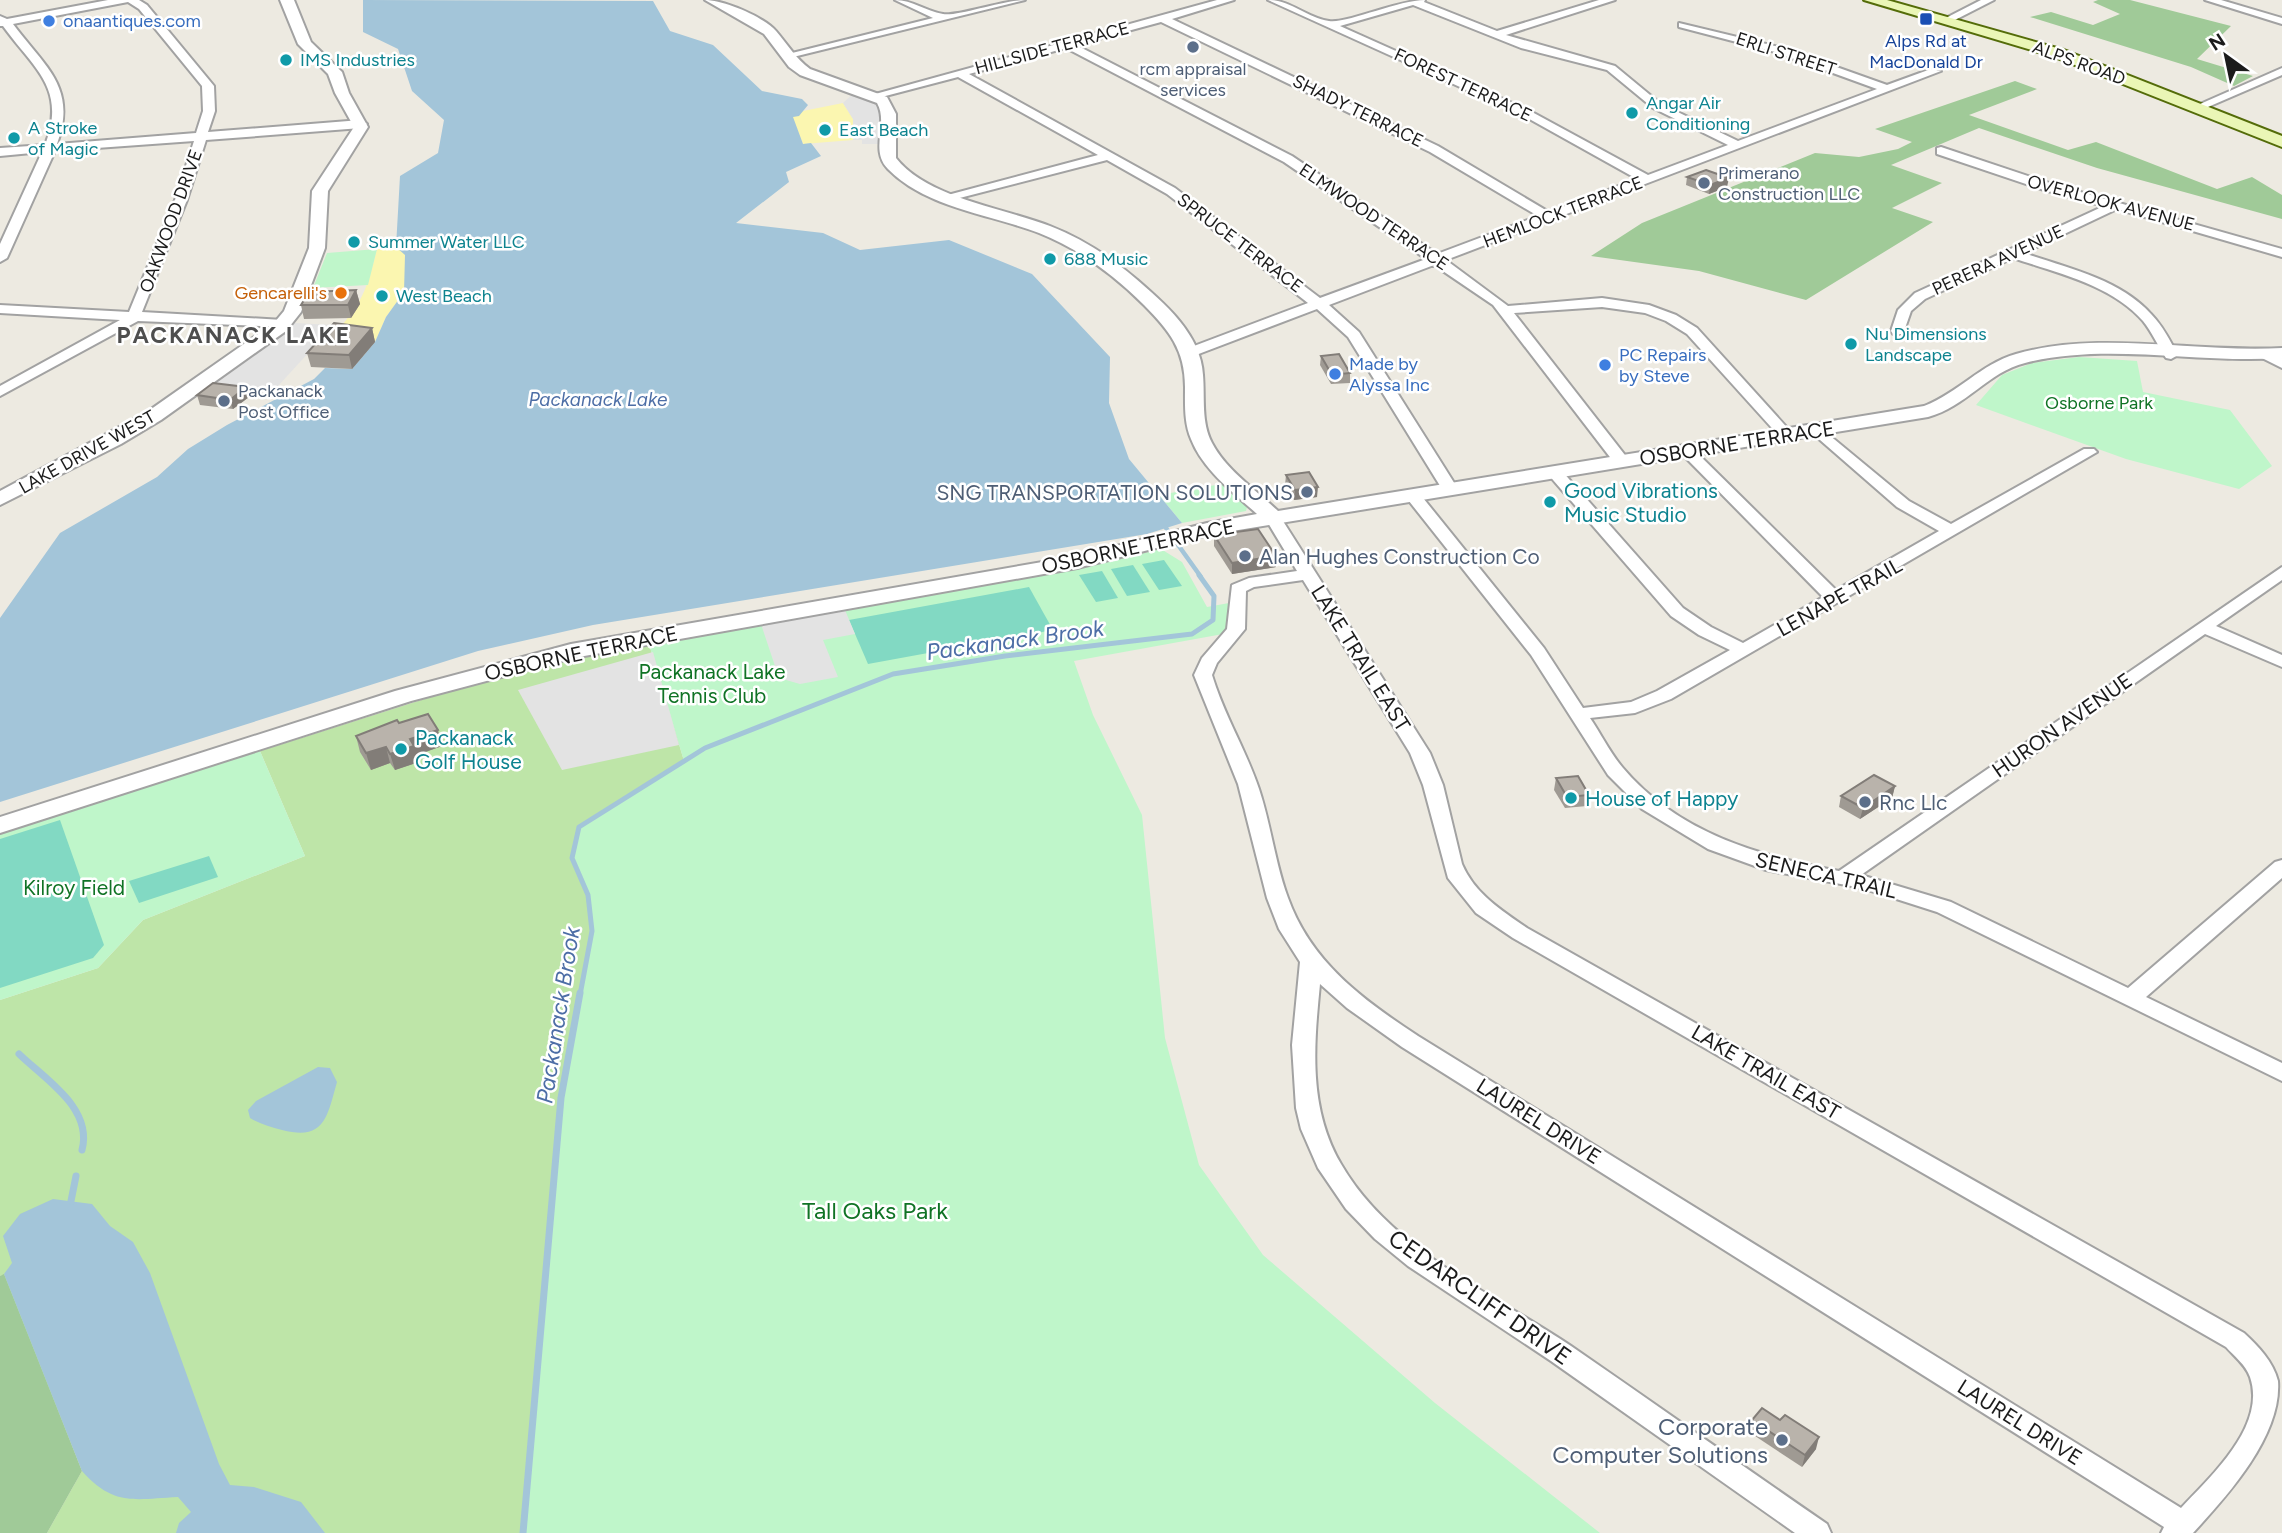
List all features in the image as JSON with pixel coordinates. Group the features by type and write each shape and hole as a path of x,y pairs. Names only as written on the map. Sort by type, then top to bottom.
{"main road":[{"name":"ALPS ROAD","path":"1871,0 2058,54 2282,142"}],"street":[{"path":"0,258 60,119 60,103 2,21 125,0"},
{"name":"OAKWOOD DRIVE","path":"0,392 135,316 181,200 209,111 208,86 143,7 132,0"},
{"path":"0,152 360,124 342,93 335,72 305,44 288,0"},
{"path":"712,0 769,30 805,72 874,96 888,107 890,161 948,199 1042,228 1094,254 1176,328 1191,352 1201,440 1218,462 1273,518"},
{"path":"900,0 945,19"},
{"path":"789,55 862,35 945,19 1020,0"},
{"name":"HILLSIDE TERRACE","path":"874,96 1229,0"},
{"name":"FOREST TERRACE","path":"1273,0 1528,114 1647,180"},
{"path":"1495,35 1610,0"},
{"path":"1945,21 1989,0"},
{"path":"2210,0 2282,20"},
{"path":"1331,25 1417,1 1525,46 1611,68 1623,75 1657,106 1737,145"},
{"name":"SHADY TERRACE","path":"1162,18 1434,149 1548,217"},
{"name":"ERLI STREET","path":"1683,25 1768,47 1886,89"},
{"name":"ELMWOOD TERRACE","path":"1067,44 1288,159 1437,259 1506,310 1622,462"},
{"name":"HEMLOCK TERRACE","path":"1191,352 1935,71"},
{"path":"2197,108 2282,71"},
{"name":"SPRUCE TERRACE","path":"960,73 1180,197 1319,303 1354,335 1450,489"},
{"name":"LAKE DRIVE WEST","path":"0,499 144,422 283,324 292,312 317,248 320,191 357,136 360,124"},
{"name":"OVERLOOK AVENUE","path":"1941,151 2114,205 2199,227 2282,253"},
{"path":"948,199 1110,156"},
{"name":"PERERA AVENUE","path":"1899,331 1905,310 1920,296 2114,205"},
{"path":"2013,253 2089,281 2126,300 2150,321 2171,355"},
{"path":"1506,310 1605,302 1647,308 1673,318 1692,331 1786,435"},
{"path":"0,309 283,324"},
{"name":"OSBORNE TERRACE","path":"0,825 403,696 533,659 1051,566 1207,529 1817,430 1945,406 1964,395 1995,366 2027,356 2088,352 2277,357"},
{"path":"1817,430 1903,504 1952,531"},
{"path":"1686,451 1835,599"},
{"name":"LENAPE TRAIL","path":"1578,714 1615,711 1653,701 2089,452"},
{"path":"1555,473 1677,612 1706,632 1744,650"},
{"name":"SENECA TRAIL","path":"1413,496 1538,652 1615,771 1630,788 1671,821 1743,856 1802,872 1899,891 1944,907 2282,1073"},
{"name":"LAKE TRAIL EAST","path":"1273,518 1420,753 1433,785 1452,864 1469,893 1483,908 1520,933 2235,1340 2249,1353 2265,1382 2261,1422 2249,1446 2179,1528"},
{"name":"HURON AVENUE","path":"1842,878 2282,572"},
{"name":"LAUREL DRIVE","path":"1308,574 1249,583 1238,589 1240,619 1235,631 1208,660 1203,675 1248,785 1277,900 1290,930 1311,961 1344,995 1368,1014 2179,1528"},
{"path":"2204,627 2282,662"},
{"path":"2130,999 2282,867"},
{"name":"CEDARCLIFF DRIVE","path":"1311,961 1302,1084 1314,1130 1325,1157 1362,1210 1418,1259 1551,1346 1817,1533"}],"green space":[{"path":"2130,0 2231,26 2197,59 2253,76 2234,86 2191,67 2030,17 2051,12 2093,25 2120,14 2093,2"},
{"path":"2015,81 2037,89 1969,115 2068,150 2096,142 2217,189 2252,177 2282,195 2282,219 2097,168 1979,128 1891,165 1942,183 1892,208 1933,222 1806,300 1699,271 1591,256 1642,223 1815,153 1859,157 1898,149 1912,142 1875,129"},
{"path":"377,249 368,285 313,288 327,253"},
{"name":"Osborne Park","path":"2079,357 2137,361 2143,392 2230,410 2272,466 2239,489 2126,459 1976,405 2002,375 2032,363"},
{"path":"1227,483 1247,507 1246,511 1182,523 1159,495"},
{"name":"Tall Oaks Park","path":"1161,549 1182,562 1207,607 1229,603 1229,620 1223,634 1074,661 1093,715 1142,815 1165,1038 1199,1165 1263,1255 1435,1403 1600,1533 523,1533 561,1098 592,931 588,895 572,858 579,827 684,761 649,644 1085,567"},
{"path":"1164,560 1182,586 1159,590 1142,564"},
{"path":"1133,565 1150,592 1127,596 1111,569"},
{"path":"1102,571 1118,598 1096,602 1079,575"},
{"path":"1029,587 1053,630 868,664 849,620"},
{"path":"649,644 684,761 580,827 572,858 588,895 592,931 561,1098 523,1533 47,1533 82,1471 3,1275 0,1276 0,1000 98,968 143,920 305,856 260,751 472,684 555,662"},
{"name":"Kilroy Field","path":"260,751 305,856 143,920 98,968 0,1000 0,834"},
{"path":"60,820 104,945 93,958 0,988 0,839"},
{"path":"209,856 218,877 139,903 129,881"},
{"path":"4,1274 82,1471 47,1533 0,1533 0,1276"}],"sand":[{"name":"East Beach","path":"843,103 853,119 853,140 803,144 792,116 803,111"},
{"name":"West Beach","path":"396,247 405,254 405,291 386,317 375,342 329,340 360,299 377,249"}],"shaded area":[{"path":"854,93 878,103 881,107 880,144 862,144 862,140 853,140 853,119 843,103"},
{"path":"294,323 334,325 267,398 198,390"},
{"path":"845,610 855,634 823,640 838,677 800,684 779,678 761,624"},
{"path":"653,652 679,745 562,770 518,690"}],"water":[{"name":"Packanack Lake","path":"363,0 653,1 670,31 713,45 762,91 802,99 808,105 799,116 793,117 803,144 811,143 821,156 786,172 789,182 736,223 823,233 860,250 949,240 1032,274 1110,357 1109,403 1129,459 1182,523 1147,534 593,625 478,651 0,802 0,618 60,533 157,477 188,449 314,379 325,368 352,369 375,342 386,317 404,292 405,255 396,247 400,176 438,153 444,120 412,91 398,49 363,32"},
{"path":"318,1067 330,1068 337,1082 327,1115 316,1129 296,1133 250,1118 248,1110 256,1101"},
{"path":"53,1199 92,1204 110,1226 133,1242 150,1273 219,1464 230,1485 254,1487 301,1502 325,1533 176,1533 179,1523 191,1512 178,1497 137,1499 115,1496 104,1491 82,1471 4,1274 12,1263 3,1236 20,1214"}],"building":[{"path":"1706,170 1729,178 1710,185 1687,177"},
{"path":"356,290 348,305 301,305 309,292"},
{"path":"334,323 372,328 349,355 307,353"},
{"path":"1339,354 1350,373 1332,375 1321,356"},
{"path":"213,383 246,387 230,400 197,395"},
{"path":"1309,472 1318,487 1295,490 1286,475"},
{"path":"1258,529 1276,556 1232,563 1214,535"},
{"path":"428,714 438,730 410,739 414,746 390,754 386,747 366,753 356,736 397,720 399,723"},
{"path":"1874,775 1895,786 1863,808 1841,796"},
{"path":"1578,776 1589,795 1567,797 1556,778"},
{"path":"1762,1408 1780,1420 1785,1415 1819,1437 1805,1455 1752,1420"}],"waterway":[{"name":"Packanack Brook","path":"1166,528 1201,577"},
{"name":"Packanack Brook","path":"580,995 592,931 588,895 572,858 579,827 705,748 893,674 1005,656 1192,634 1213,620 1214,596 1199,575"},
{"name":"Packanack Brook","path":"523,1533 561,1098 580,993"},
{"path":"19,1054 54,1085 74,1108 84,1135 82,1150"},
{"path":"71,1201 76,1176"}],"place":[{"name":"Alps Rd at MacDonald Dr","path":"1926,19"},
{"name":"onaantiques.com","path":"49,21"},
{"name":"rcm appraisal services","path":"1193,47"},
{"name":"IMS Industries","path":"286,60"},
{"name":"Angar Air Conditioning","path":"1632,113"},
{"name":"East Beach","path":"825,130"},
{"name":"A Stroke of Magic","path":"14,138"},
{"name":"Primerano Construction LLC","path":"1704,183"},
{"name":"Summer Water LLC","path":"354,242"},
{"name":"688 Music","path":"1050,259"},
{"name":"Gencarelli's","path":"341,293"},
{"name":"West Beach","path":"382,296"},
{"name":"Nu Dimensions Landscape","path":"1851,344"},
{"name":"PC Repairs by Steve","path":"1605,365"},
{"name":"Made by Alyssa Inc","path":"1335,374"},
{"name":"Packanack Post Office","path":"224,401"},
{"name":"SNG TRANSPORTATION SOLUTIONS","path":"1307,492"},
{"name":"Good Vibrations Music Studio","path":"1550,502"},
{"name":"Alan Hughes Construction Co","path":"1245,556"},
{"name":"Packanack Golf House","path":"401,749"},
{"name":"House of Happy","path":"1571,798"},
{"name":"Rnc Llc","path":"1865,802"},
{"name":"Corporate Computer Solutions","path":"1782,1440"}],"district":[{"name":"PACKANACK LAKE","path":"234,335"}],"park label":[{"name":"Packanack Lake Tennis Club","path":"712,683"}]}
